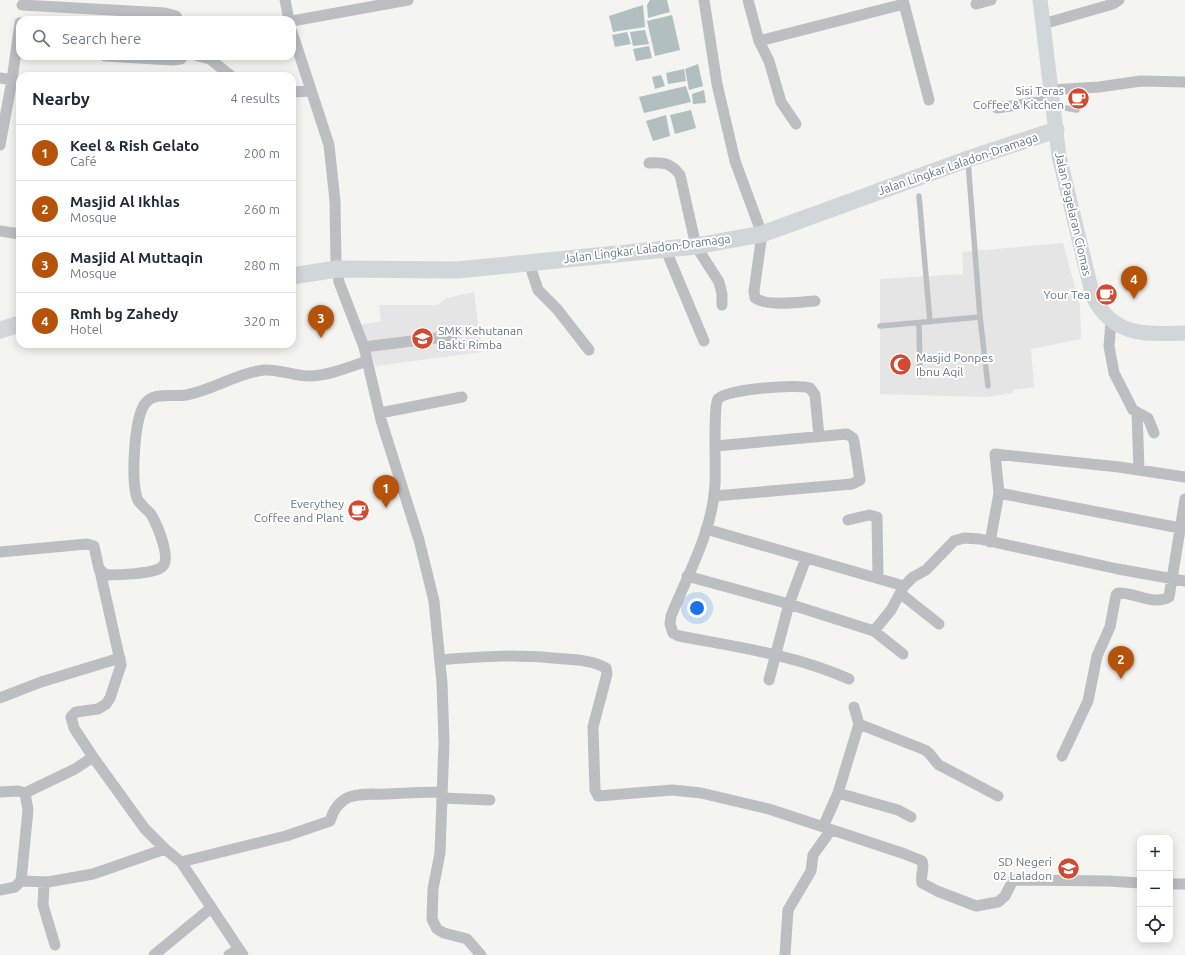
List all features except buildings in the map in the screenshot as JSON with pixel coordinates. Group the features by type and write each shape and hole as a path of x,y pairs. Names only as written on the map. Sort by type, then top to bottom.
{"main road":[{"name":"Jalan Pagelaran Ciomas","path":"1040,0 1051,98 1063,176 1088,282 1098,306 1111,322 1137,332 1185,333"},
{"name":"Jalan Lingkar Laladon-Dramaga","path":"296,275 337,269 457,270 696,246 762,234 968,159 1056,130"},
{"path":"0,330 16,325"}],"street":[{"path":"284,0 287,16"},
{"path":"296,20 408,0"},
{"path":"704,0 717,84 735,161 762,234 754,291 755,298 763,302 815,301"},
{"path":"748,0 759,41 769,61 782,102 796,124"},
{"path":"976,4 992,0"},
{"path":"1043,24 1114,1"},
{"path":"759,41 903,2 929,100"},
{"path":"20,16 21,3 165,13 176,16"},
{"path":"296,44 324,127 330,153 335,201 337,269 345,299 364,347 380,413 409,505 432,591 440,660 444,725 440,853 433,889 432,919 437,930 467,939 481,955"},
{"path":"0,145 16,58"},
{"path":"211,60 226,72"},
{"path":"0,78 12,80"},
{"path":"997,108 1134,81 1185,82"},
{"path":"296,92 311,91"},
{"path":"649,163 664,162 674,167 680,175 696,246 719,282 722,294 722,305"},
{"path":"0,231 16,233"},
{"path":"665,248 704,341"},
{"path":"529,263 538,290 557,309 590,350"},
{"path":"1111,322 1109,346 1112,368 1128,401 1137,412 1148,418 1154,433"},
{"path":"364,347 452,336"},
{"path":"100,571 109,575 152,572 162,568 165,561 165,550 158,530 148,510 139,503 134,483 135,454 140,421 143,409 150,399 158,396 193,393 246,374 264,370 302,376 316,376 367,361"},
{"path":"819,436 814,392 810,388 803,386 790,386 735,393 719,398 715,413 715,496 706,529 671,616 670,624 673,634 775,655 836,673 849,679"},
{"path":"380,413 462,397"},
{"path":"1137,412 1139,470"},
{"path":"715,496 852,484 859,482 860,475 853,438 847,434 716,446"},
{"path":"990,542 999,493 996,454 1139,470 1185,477"},
{"path":"999,493 1180,528"},
{"path":"1062,756 1088,701 1097,656 1110,627 1116,595 1120,593 1127,593 1161,600 1169,596 1185,499"},
{"path":"848,520 870,515 877,517 878,578"},
{"path":"706,529 878,578 903,590 939,624"},
{"path":"874,631 891,610 913,577 926,570 954,541 960,538 973,538 1185,581"},
{"path":"0,552 87,544 94,546 121,665 109,701 98,709 76,712 71,717 74,728 144,829 181,862 241,952 229,955"},
{"path":"770,680 775,655 789,604 806,558"},
{"path":"687,576 789,604 874,631 903,654"},
{"path":"440,660 496,655 534,656 583,661 600,664 606,668 607,674 593,727 595,790 598,796 672,790 701,793 769,809 922,861 924,865 921,878 922,883 937,891 976,906 998,902 1005,896 1013,880 1137,883"},
{"path":"0,698 41,682 120,658"},
{"path":"785,955 788,910 811,871 814,855 827,828 859,724 854,707"},
{"path":"859,724 925,750 930,753 934,761 939,765 998,796"},
{"path":"0,792 18,791 25,793 75,769 93,757"},
{"path":"0,890 15,887 21,881 28,810 25,793"},
{"path":"181,862 286,836 330,821 337,805 345,799 361,793 442,795 490,800"},
{"path":"838,793 898,810 911,817"},
{"path":"21,881 44,882 93,874 165,849"},
{"path":"44,882 43,905 55,945"},
{"path":"1173,884 1185,884"},
{"path":"154,955 211,908"}],"lane":[{"path":"1051,98 1077,110"},
{"path":"968,159 980,317 988,386"},
{"path":"919,196 930,322"},
{"path":"880,326 980,317"},
{"path":"919,323 920,376"}],"shaded area":[{"path":"650,0 667,0 670,12 648,18 647,5"},
{"path":"643,5 645,27 613,32 609,16"},
{"path":"672,15 680,50 655,56 647,21"},
{"path":"645,30 649,44 633,46 630,32"},
{"path":"627,32 631,44 615,47 612,35"},
{"path":"649,46 652,58 636,61 633,49"},
{"path":"698,64 703,86 689,90 685,69"},
{"path":"684,69 686,81 668,84 666,73"},
{"path":"661,75 665,86 655,89 652,77"},
{"path":"686,86 691,102 644,113 639,97"},
{"path":"704,90 706,103 693,104 692,94"},
{"path":"691,110 696,128 675,134 670,115"},
{"path":"666,115 670,136 653,141 646,121"},
{"path":"1063,243 1080,306 1081,339 1031,349 1034,387 1013,390 1013,393 986,397 880,394 880,279 963,274 962,252"},
{"name":"SMK Kehutanan Bakti Rimba","path":"474,292 482,352 376,366 359,325 381,321 379,305 437,305 447,298"}],"place":[{"name":"Sisi Teras Coffee & Kitchen","path":"1079,98"},
{"name":"Your Tea","path":"1106,295"},
{"name":"Rmh bg Zahedy","path":"1134,299"},
{"name":"Masjid Al Muttaqin","path":"321,338"},
{"name":"SMK Kehutanan Bakti Rimba","path":"422,338"},
{"name":"Masjid Ponpes Ibnu Aqil","path":"901,365"},
{"name":"Keel & Rish Gelato","path":"386,508"},
{"name":"Everythey Coffee and Plant","path":"359,511"},
{"name":"Masjid Al Ikhlas","path":"1121,679"},
{"name":"SD Negeri 02 Laladon","path":"1068,869"}]}
